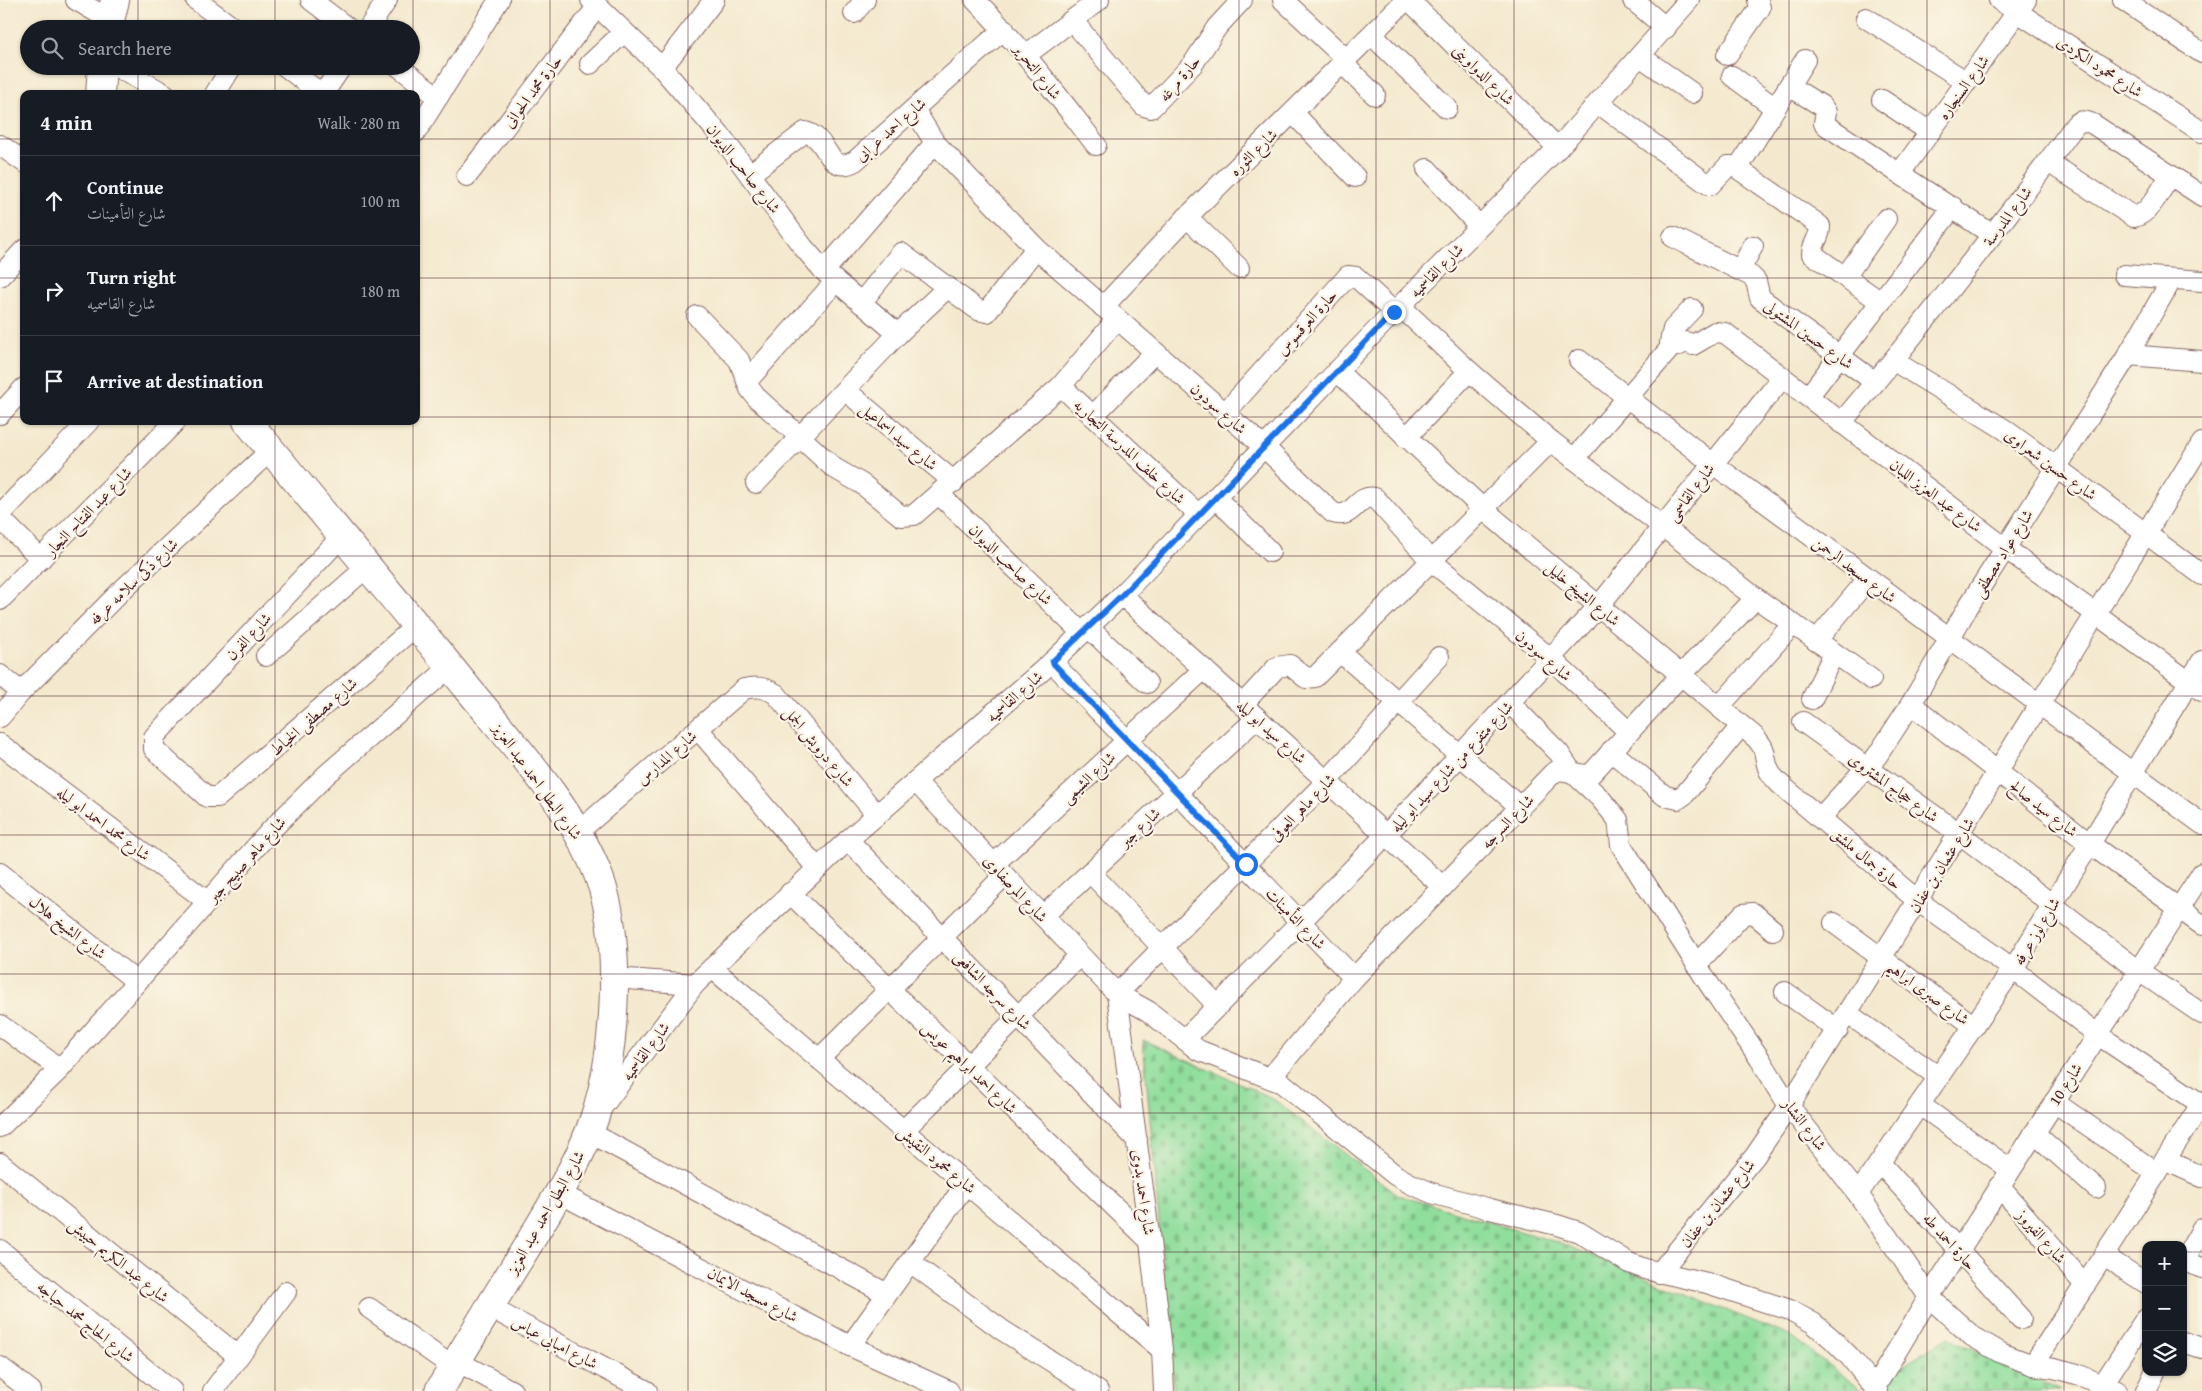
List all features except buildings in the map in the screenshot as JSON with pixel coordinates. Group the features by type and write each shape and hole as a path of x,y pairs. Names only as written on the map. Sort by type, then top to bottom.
{"main road":[{"path":"100,90 101,75"},
{"name":"شارع البطل احمد عبد العزيز","path":"251,425 523,756 578,832 600,878 611,927 614,978 612,1025 607,1065 592,1125 579,1156 559,1193 439,1391"}],"street":[{"path":"76,0 111,16"},
{"path":"196,0 223,20"},
{"path":"311,0 337,20"},
{"path":"374,20 386,0"},
{"path":"420,126 499,0"},
{"path":"662,68 714,0"},
{"name":"شارع التحرير","path":"976,0 1026,55 1096,145"},
{"path":"1026,55 1098,0"},
{"name":"حارة مرغه","path":"1072,20 1144,106 1151,108 1193,64 1217,27 1242,0"},
{"path":"1283,0 1375,95"},
{"name":"شارع الثوره","path":"800,437 834,468 862,484 901,516 914,515 1061,386 1110,313 1187,217 1408,0"},
{"name":"شارع الدواوينى","path":"1408,0 1558,148"},
{"path":"1633,0 1666,28"},
{"name":"شارع القاسميه","path":"592,1125 695,984 817,868 1052,662 1122,595 1397,309 1558,148 1689,0"},
{"path":"1727,55 1760,8 1758,0"},
{"name":"شارع محمود الكردى","path":"1999,0 2022,6 2202,132"},
{"path":"2123,0 2202,53"},
{"name":"شارع صاحب الديوان","path":"594,3 662,68 724,140 829,277 898,334"},
{"name":"حارة محمد الحوانى","path":"467,176 594,3"},
{"name":"شارع السنجاره","path":"1900,173 2022,6"},
{"path":"1866,18 1967,82"},
{"name":"شارع احمد عرابى","path":"750,174 805,132 813,134 818,138 833,161 840,165 846,165 855,161 1004,29"},
{"path":"590,64 624,32"},
{"path":"1372,35 1447,108"},
{"path":"1640,56 1692,93"},
{"path":"1738,168 1805,60"},
{"path":"131,75 158,90"},
{"path":"217,90 226,75"},
{"path":"297,75 317,90"},
{"path":"325,90 336,75"},
{"path":"410,75 438,97"},
{"path":"1732,76 1775,108"},
{"path":"1788,86 1822,106 1826,112 1824,123 1827,126 1993,235"},
{"path":"1882,100 1930,132"},
{"path":"1598,103 1706,183 1714,183 1728,166 1738,168 1820,226 1821,232 1812,247 1812,254 1881,302"},
{"name":"شارع سودون","path":"914,109 934,142 1036,248 1264,447 1333,513 1338,515 1347,513 1362,499 1368,497 1375,498 1430,560 1550,658 1629,732"},
{"path":"1294,114 1355,177"},
{"name":"شارع المدرسة","path":"1841,422 1894,361 2080,121 2087,121 2202,196"},
{"path":"746,381 934,142"},
{"path":"0,145 20,159"},
{"path":"2048,162 2134,217 2140,216 2146,210 2170,176"},
{"path":"1426,169 1479,226"},
{"path":"1808,397 1953,207"},
{"path":"1187,217 1239,268"},
{"path":"1845,277 1886,219"},
{"name":"شارع حسين المشتولى","path":"1673,238 1751,276 1756,281 1760,298 1875,382"},
{"path":"1740,270 1753,246"},
{"path":"861,304 901,253 978,310 987,312 1036,248"},
{"path":"0,276 20,254"},
{"path":"2124,275 2202,281"},
{"name":"حارة العرقسوس","path":"1225,413 1348,276 1356,278 1397,309"},
{"name":"شارع عواد مصطفى","path":"1820,818 1868,768 1911,704 2005,548 2128,355 2172,279"},
{"path":"756,483 898,334 948,287"},
{"path":"1397,309 1551,441 1756,598 1871,680"},
{"path":"1574,459 1673,345 1670,342 1671,333 1692,309"},
{"path":"697,316 739,360 746,381 756,397 800,437"},
{"name":"شارع عبد العزيز اللبان","path":"1673,345 1677,346 1686,342 1693,345 1711,334 1725,333 2005,548 2196,687"},
{"path":"1093,416 1155,352"},
{"path":"2128,355 2202,361"},
{"name":"شارع مسجد الرحمن","path":"1579,360 1712,463 2133,773"},
{"name":"شارع حسين شعراوى","path":"1894,361 1989,419 2202,575"},
{"name":"شارع الشيخ خليل","path":"1337,371 1406,438 1484,508 1762,745 1767,767 1773,777 1820,818"},
{"path":"1406,438 1469,371"},
{"name":"شارع القاسمى","path":"1598,607 1782,378"},
{"name":"شارع خلف المدرسة التجاريه","path":"1061,386 1199,515"},
{"name":"شارع سيد اسماعيل","path":"845,390 946,488"},
{"path":"0,414 20,392"},
{"path":"41,559 0,517 85,425"},
{"name":"شارع عبد الفتاح النجار","path":"0,600 172,425"},
{"name":"شارع جبر","path":"1043,916 1176,792 1250,711 1278,667 1290,665 1306,678 1315,677 1551,441"},
{"name":"شارع عثمان بن عفان","path":"1659,1273 1755,1156 1789,1106 2202,445"},
{"name":"شارع ذكى سلامه عرفه","path":"0,717 21,692 120,592 271,450"},
{"name":"شارع صاحب الديوان","path":"946,488 1085,630 1147,684"},
{"path":"1216,498 1270,552"},
{"name":"شارع الفرن","path":"207,797 154,749 154,737 342,536"},
{"path":"266,656 367,567"},
{"path":"1816,641 1868,579"},
{"name":"شارع سيد ابو ليله","path":"1122,595 1444,887"},
{"name":"شارع السرجه","path":"1271,1077 1354,978 1553,773 1559,770 1586,775 1592,773 1681,675 1756,598"},
{"name":"شارع متفرع من شارع سيد ابو ليله","path":"1185,1039 1386,835 1598,607"},
{"path":"1719,707 1793,624"},
{"name":"شارع مصطفى الخياط","path":"207,797 218,797 416,626"},
{"path":"1340,652 1520,808"},
{"path":"1812,699 1834,653"},
{"name":"شارع ماهر العوفى","path":"1117,994 1327,781 1439,658"},
{"name":"شارع لوز عرفه","path":"1858,1194 2013,968 2133,773 2196,687 2202,661"},
{"name":"شارع التأمينات","path":"1052,662 1354,978"},
{"name":"شارع ماهر صبيح جبر","path":"0,1126 60,1069 271,830 326,775 450,666"},
{"name":"شارع الشيمى","path":"819,1059 942,937 999,870 1127,740 1204,669"},
{"path":"0,675 21,692"},
{"name":"شارع المدارس","path":"578,832 744,689 755,686"},
{"name":"شارع درويش الجمل","path":"755,686 765,688 776,694 877,815"},
{"name":"شارع النشار","path":"1510,703 1559,753 1572,771 1600,798 1618,820 1621,845 1696,965 1789,1106 1858,1194 1929,1297 1972,1336 2000,1353 2033,1365 2077,1374 2110,1388"},
{"name":"شارع سيد صالح","path":"1911,704 2090,844 2202,925"},
{"name":"شارع حجاج المشتروى","path":"1803,722 1960,834 2051,906 2139,971 2202,1014"},
{"path":"1612,751 1665,796 1678,799 1685,794 1741,726"},
{"path":"698,729 817,868"},
{"name":"شارع محمد احمد ابو ليله","path":"0,744 208,902"},
{"path":"2133,773 2202,824"},
{"name":"شارع المرصفاوى","path":"916,782 1117,994"},
{"name":"حارة جمال ملشق","path":"1820,818 1918,901 2013,968 2097,1034 2202,1103"},
{"name":"شارع سرجه الشافعى","path":"848,840 1137,1140"},
{"path":"1090,872 1218,1006"},
{"name":"شارع الشيخ هلال","path":"0,873 137,982"},
{"name":"شارع 10","path":"1876,1389 1929,1297 2202,873"},
{"name":"شارع احمد ابراهيم عويس","path":"790,893 1150,1241"},
{"path":"1696,965 1743,914 1753,913 1772,930"},
{"name":"شارع صبرى ابراهيم","path":"1834,923 1974,1026"},
{"path":"903,1131 1079,956"},
{"name":"شارع محمود النقيش","path":"712,968 1162,1350"},
{"path":"614,978 695,984"},
{"path":"1786,992 1939,1077"},
{"path":"1117,994 1148,1011 1198,1050 1271,1077 1297,1093 1395,1175 1411,1184 1473,1205 1535,1219 1579,1232 1629,1263 1659,1273 1707,1283 1790,1310 1831,1338 1876,1389"},
{"name":"شارع احمد بدوى","path":"1117,994 1150,1241 1162,1350 1164,1391"},
{"path":"0,1025 60,1069"},
{"path":"2054,1102 2161,1167 2202,1177"},
{"path":"2033,1365 2202,1103"},
{"path":"1920,1105 2010,1170"},
{"path":"592,1125 886,1294"},
{"path":"2034,1133 2096,1188"},
{"name":"حارة احمد طه","path":"1880,1163 2021,1319"},
{"name":"شارع عبد الكريم حبيش","path":"0,1164 238,1356"},
{"path":"850,1346 966,1184"},
{"name":"شارع الفيروز","path":"2000,1186 2085,1285"},
{"name":"شارع مسجد الايمان","path":"559,1193 850,1346 949,1391"},
{"path":"2190,1264 2202,1229"},
{"name":"شارع الحاج محمد حباجه","path":"0,1250 172,1391"},
{"path":"2104,1256 2142,1280"},
{"path":"910,1262 1002,1330 1098,1391"},
{"path":"213,1391 286,1292"},
{"name":"شارع امبابى عباس","path":"490,1307 647,1391"},
{"path":"369,1308 455,1364 512,1391"},
{"path":"2110,1388 2142,1329"},
{"path":"2187,1343 2202,1348"},
{"path":"0,1367 31,1391"},
{"path":"2146,1391 2153,1376"}],"green space":[{"path":"1143,1040 1272,1098 1398,1195 1563,1244 1790,1336 1863,1391 1174,1391"},
{"path":"1947,1337 2061,1391 1867,1391"}],"route":[{"path":"1246,864 1052,662 1122,595 1394,312"}]}
